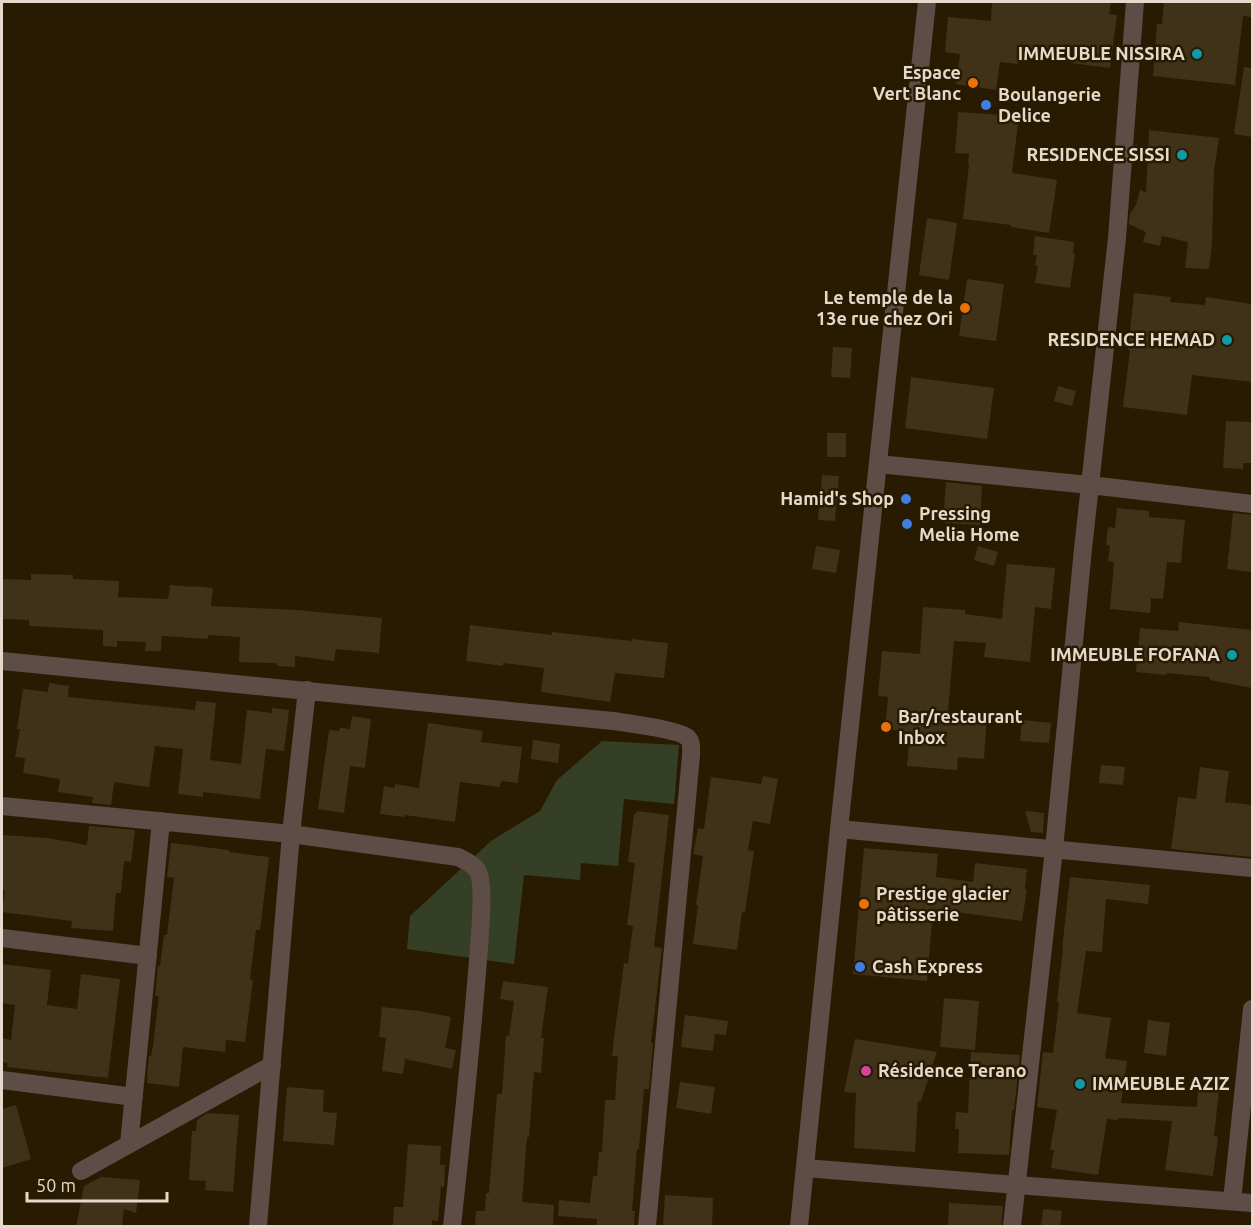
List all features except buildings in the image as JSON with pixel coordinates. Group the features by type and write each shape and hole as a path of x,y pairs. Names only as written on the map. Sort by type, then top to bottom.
{"street":[{"path":"799,1227 927,2"},
{"path":"1012,1227 1054,849 1117,238 1135,2"},
{"path":"878,464 1252,504"},
{"path":"2,661 613,721 679,733 689,738 692,756 647,1227"},
{"path":"258,1227 291,834 307,690"},
{"path":"2,806 291,834 458,857 477,870 481,886 480,935 453,1227"},
{"path":"129,1144 161,821"},
{"path":"839,829 1252,868"},
{"path":"2,938 148,956"},
{"path":"1232,1201 1247,1105 1252,1009"},
{"path":"81,1171 272,1065"},
{"path":"2,1080 134,1097"},
{"path":"805,1168 1252,1203"}],"green space":[{"path":"602,741 679,745 674,804 624,799 618,866 581,863 580,880 524,875 514,964 407,949 410,916 491,841 540,811 557,780"}],"place":[{"name":"IMMEUBLE NISSIRA","path":"1197,54"},
{"name":"Espace Vert Blanc","path":"973,83"},
{"name":"Boulangerie Delice","path":"986,105"},
{"name":"RESIDENCE SISSI","path":"1182,155"},
{"name":"Le temple de la 13e rue chez Ori","path":"965,308"},
{"name":"RESIDENCE HEMAD","path":"1227,340"},
{"name":"Hamid's Shop","path":"906,499"},
{"name":"Pressing Melia Home","path":"907,524"},
{"name":"IMMEUBLE FOFANA","path":"1232,655"},
{"name":"Bar/restaurant Inbox","path":"886,727"},
{"name":"Prestige glacier pâtisserie","path":"864,904"},
{"name":"Cash Express","path":"860,967"},
{"name":"Résidence Terano","path":"866,1071"},
{"name":"IMMEUBLE AZIZ","path":"1080,1084"}]}
